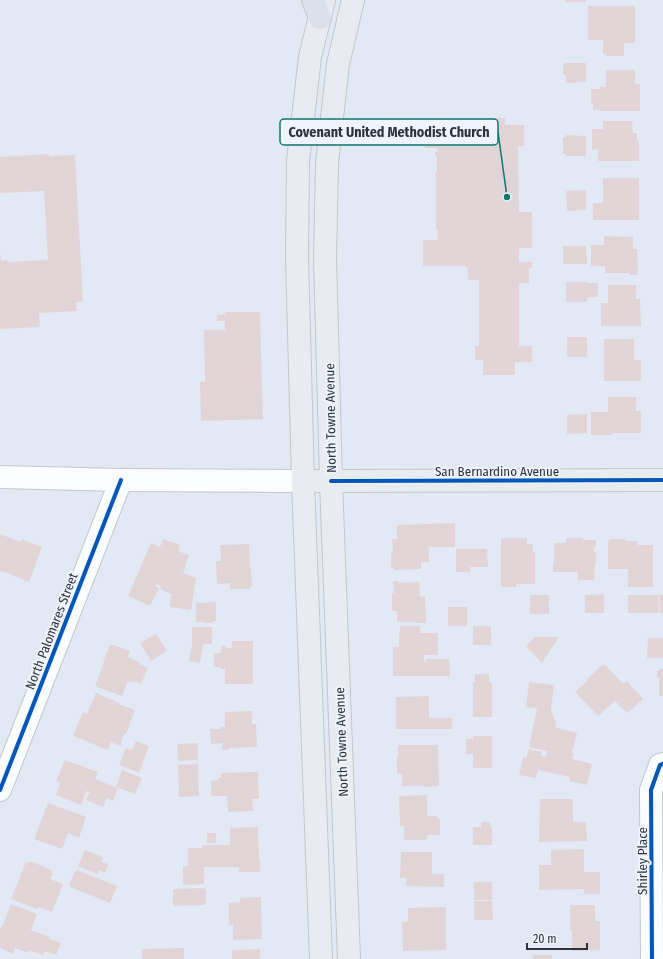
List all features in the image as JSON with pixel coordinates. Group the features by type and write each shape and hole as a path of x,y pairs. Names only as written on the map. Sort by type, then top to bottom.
{"main road":[{"name":"North Towne Avenue","path":"349,959 331,481 325,258 326,163 338,64 353,0"},
{"path":"319,6 310,57 298,161 297,258 303,481 321,959"},
{"name":"San Bernardino Avenue","path":"303,481 663,480"}],"street":[{"name":"San Bernardino Avenue","path":"0,477 121,480 303,481"},
{"name":"North Palomares Street","path":"0,790 121,480"},
{"name":"Shirley Place","path":"652,959 651,790 661,765"}],"building":[{"path":"565,0 585,0 585,2 565,2"},
{"path":"588,6 635,6 635,43 624,43 624,56 606,56 606,54 603,54 603,40 588,40"},
{"path":"586,63 586,82 566,83 566,75 563,75 563,64"},
{"path":"606,70 635,70 635,84 640,84 640,111 593,110 593,103 591,103 591,89 606,87"},
{"path":"505,118 505,125 524,125 524,146 518,146 519,212 532,212 532,248 519,248 519,262 532,262 532,268 529,268 529,283 519,283 519,346 532,346 532,362 515,362 515,375 483,375 483,360 475,360 475,346 479,346 479,280 468,280 468,268 466,268 466,266 423,266 423,240 438,240 438,230 436,230 435,177 435,173 437,173 437,156 435,156 435,152 437,152 437,148 425,148 425,125 434,125 434,119"},
{"path":"603,121 632,121 633,133 637,133 637,141 639,141 639,161 598,161 598,149 592,150 592,129 603,129"},
{"path":"566,135 586,136 586,156 566,156 566,154 563,154 563,137 566,137"},
{"path":"49,154 49,156 75,155 83,302 76,302 77,311 39,313 40,327 0,329 0,255 1,261 7,260 8,262 48,260 44,191 0,193 0,157"},
{"path":"603,178 639,178 639,220 593,220 593,203 603,203"},
{"path":"586,190 586,210 567,211 566,191"},
{"path":"604,236 633,237 633,249 637,249 638,275 630,275 630,273 605,273 605,266 591,266 591,245 604,245"},
{"path":"563,246 586,246 587,264 563,264"},
{"path":"566,282 598,283 598,297 587,297 587,302 566,302"},
{"path":"608,285 636,285 636,299 640,299 641,326 601,326 601,303 608,303"},
{"path":"225,312 260,312 263,419 201,421 200,382 205,382 204,330 225,330 225,321 217,321 217,315 225,314"},
{"path":"567,337 587,337 587,357 567,357"},
{"path":"604,339 634,339 634,360 641,360 641,381 604,381"},
{"path":"608,397 636,397 636,411 641,411 641,433 591,435 591,412 608,412"},
{"path":"587,414 587,433 567,434 567,415"},
{"path":"455,523 455,547 429,547 429,562 421,562 421,569 394,570 394,568 391,568 391,553 393,553 392,539 397,539 397,525"},
{"path":"0,534 21,542 21,539 42,547 29,582 0,571"},
{"path":"501,538 527,538 527,544 533,544 533,552 535,552 535,584 516,584 516,587 501,587"},
{"path":"566,538 596,540 596,546 594,546 594,552 596,552 596,563 594,563 594,580 578,580 578,572 553,572 554,543 566,543"},
{"path":"163,539 180,545 178,551 189,555 183,573 196,578 191,610 170,607 171,594 160,589 161,586 157,584 155,586 159,588 150,606 128,596 151,543 160,547"},
{"path":"609,539 625,539 625,541 638,541 638,545 653,545 653,587 628,587 628,569 608,569"},
{"path":"249,544 252,587 250,587 250,589 230,589 230,583 217,584 216,561 221,561 220,545"},
{"path":"456,549 487,549 488,567 470,567 470,572 456,572"},
{"path":"393,581 398,581 399,583 419,582 420,597 425,596 426,623 397,622 397,611 392,611 392,593 394,593"},
{"path":"604,594 604,613 585,613 585,595"},
{"path":"663,594 663,613 660,613 659,595"},
{"path":"530,595 549,595 549,614 530,614"},
{"path":"628,595 658,595 659,613 628,613"},
{"path":"216,602 216,621 213,621 213,623 196,622 196,603"},
{"path":"448,607 467,607 467,626 448,626"},
{"path":"400,626 420,626 420,633 438,633 438,655 424,655 424,662 426,662 426,659 449,659 450,676 393,676 393,647 399,647"},
{"path":"473,626 491,626 491,645 473,645"},
{"path":"192,627 212,627 212,644 203,644 200,663 189,661 192,645"},
{"path":"156,634 167,651 151,661 140,643"},
{"path":"535,637 559,637 542,663 526,646"},
{"path":"648,638 663,638 663,658 647,658"},
{"path":"232,641 253,641 253,684 225,684 225,669 221,669 221,667 214,667 214,653 221,653 221,646 232,648"},
{"path":"111,644 130,651 128,657 140,662 139,664 148,668 141,684 128,681 122,696 95,686"},
{"path":"604,664 623,684 627,681 643,699 627,713 615,701 598,716 575,692"},
{"path":"659,669 663,669 663,696 659,696 659,678 657,678 657,671 659,671"},
{"path":"475,674 489,674 489,682 492,682 492,717 473,717 473,682 475,682"},
{"path":"529,682 554,685 551,710 556,723 555,727 577,733 572,759 592,764 587,785 569,781 570,777 538,770 536,778 519,775 523,757 526,758 529,749 542,752 541,756 546,757 547,751 529,747 537,708 526,707"},
{"path":"96,693 135,710 120,746 111,742 108,750 73,736 83,712 87,714"},
{"path":"429,696 429,718 452,718 452,729 396,729 396,697"},
{"path":"252,711 252,724 256,724 257,747 229,748 229,750 222,750 222,743 211,744 210,729 221,729 221,727 225,727 225,712"},
{"path":"473,736 492,736 492,768 473,768 473,754 466,754 466,739 473,739"},
{"path":"136,741 149,746 139,773 119,765 126,748 132,750"},
{"path":"198,743 198,760 178,761 177,744"},
{"path":"398,745 438,745 439,786 402,786 402,774 397,774"},
{"path":"65,760 98,772 95,779 118,788 113,801 107,798 103,807 86,800 90,792 86,791 81,805 56,795 60,783 56,781"},
{"path":"198,764 199,796 179,797 178,765"},
{"path":"122,770 142,778 135,794 116,787"},
{"path":"258,772 259,799 252,799 253,811 228,812 227,796 211,796 211,781 221,778 221,773"},
{"path":"427,795 427,816 436,816 440,820 440,835 427,835 427,840 404,840 404,826 400,826 399,796"},
{"path":"540,799 573,799 573,822 586,822 587,841 539,842"},
{"path":"48,803 86,817 79,838 68,833 62,849 34,839"},
{"path":"481,822 490,822 490,827 492,827 492,845 473,845 473,827 481,827"},
{"path":"258,827 260,872 239,872 239,867 204,867 204,884 183,885 183,866 188,866 188,848 202,848 202,845 230,845 230,828"},
{"path":"207,833 216,833 216,843 207,843"},
{"path":"584,849 584,872 600,872 600,894 584,894 584,889 539,890 539,865 551,865 551,850"},
{"path":"85,850 103,857 102,862 108,864 105,873 99,870 97,874 78,866"},
{"path":"401,852 432,852 432,874 444,874 444,887 406,886 406,878 400,878"},
{"path":"30,861 52,870 51,873 53,873 50,879 63,884 52,912 38,907 37,909 11,899 26,862 29,863"},
{"path":"77,870 117,886 110,903 70,887 71,885 69,885 75,871 76,872"},
{"path":"474,882 492,882 492,900 474,900"},
{"path":"173,889 206,889 206,904 173,906"},
{"path":"261,897 262,939 233,940 233,925 229,925 229,903 240,902 240,898"},
{"path":"474,901 492,901 493,920 474,920"},
{"path":"11,904 37,914 31,930 61,943 56,955 45,951 43,955 29,950 28,953 15,948 13,954 0,948 0,928 2,927"},
{"path":"570,905 595,905 595,921 600,921 600,950 572,951"},
{"path":"446,907 446,950 403,951 402,922 408,922 408,908"},
{"path":"184,948 184,959 142,959 142,949"},
{"path":"260,949 260,959 232,959 232,950"},
{"path":"533,955 552,955 552,959 533,959"}],"cycle path":[{"path":"0,790 121,480"},
{"path":"331,481 663,480"},
{"path":"652,959 651,790 660,765 663,764"}],"place":[{"name":"Covenant United Methodist Church","path":"507,197"}]}
